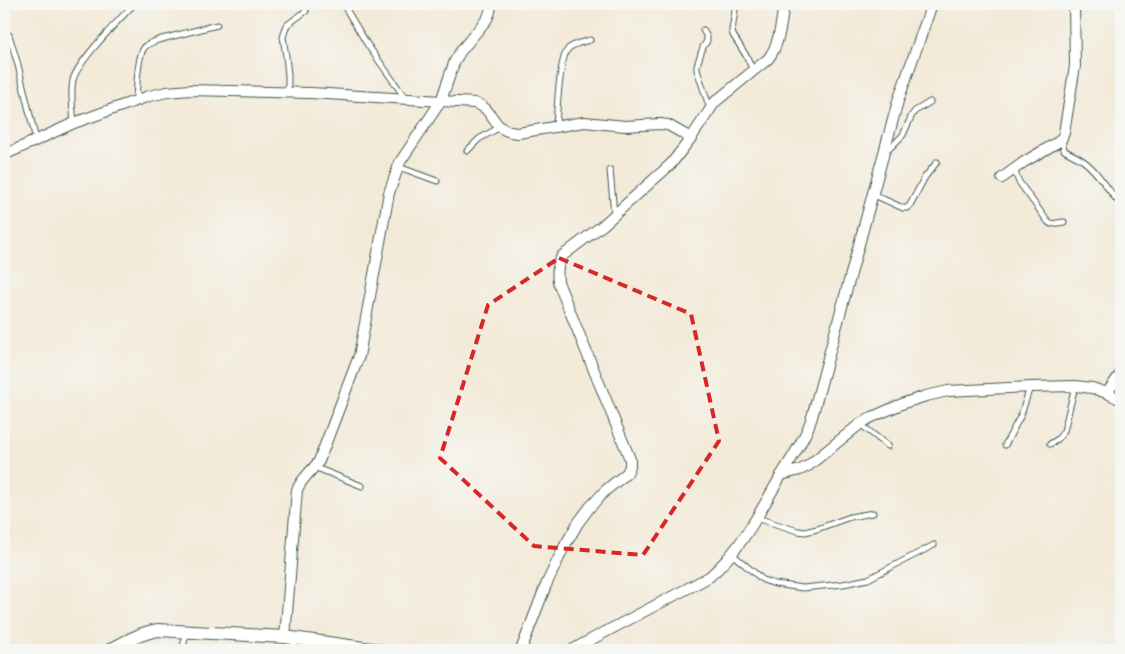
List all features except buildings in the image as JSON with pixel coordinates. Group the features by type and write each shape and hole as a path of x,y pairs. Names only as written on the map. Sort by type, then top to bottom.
{"street":[{"path":"291,642 297,490 299,484 319,460 359,356 389,193 400,162 441,101 454,63 460,52 487,19 490,12 490,4"},
{"path":"521,650 546,585 578,522 590,506 606,490 627,473 630,466 630,459 558,282 558,263 562,256 603,225 671,164 692,138 720,97 768,59 776,44 784,4"},
{"path":"572,650 709,576 719,568 732,554 757,518 805,434 812,417 898,101 932,4"},
{"path":"1002,178 1029,158 1062,138 1074,66 1074,4"},
{"path":"4,155 74,123 136,100 167,92 190,90 288,92 480,104 486,108 503,130 518,133 584,122 625,126 660,124 668,125 692,138"},
{"path":"1107,393 1121,373"},
{"path":"781,475 808,466 870,418 904,403 948,391 1075,386 1092,388 1121,400"},
{"path":"110,650 135,637 158,630 187,631 378,650"}],"lane":[{"path":"74,123 72,92 78,69 95,46 134,4"},
{"path":"343,4 367,44 406,98"},
{"path":"735,10 733,35 747,57 753,71"},
{"path":"288,92 288,75 283,37 287,25 306,11"},
{"path":"136,100 140,60 145,46 150,42 217,25"},
{"path":"703,30 707,41 703,47 696,70 710,109"},
{"path":"9,35 36,140"},
{"path":"556,127 560,86 566,54 574,45 590,40"},
{"path":"884,154 903,135 915,111 930,102"},
{"path":"467,151 479,139 500,127"},
{"path":"1062,138 1064,150 1081,159 1092,169 1116,200"},
{"path":"872,194 903,208 908,208 925,177 937,162"},
{"path":"399,166 437,181"},
{"path":"610,170 614,215"},
{"path":"1013,170 1019,182 1048,222 1051,224 1064,222"},
{"path":"1050,444 1058,439 1064,431 1075,386"},
{"path":"1005,445 1021,415 1030,387"},
{"path":"860,424 888,446"},
{"path":"314,467 362,486"},
{"path":"757,518 805,532 850,517 873,514"},
{"path":"732,554 763,580 775,584 803,588 843,584 868,579 934,545"},
{"path":"182,650 187,631"}],"highlighted area":[{"path":"559,258 691,314 719,441 643,555 534,546 440,458 488,305"}]}
